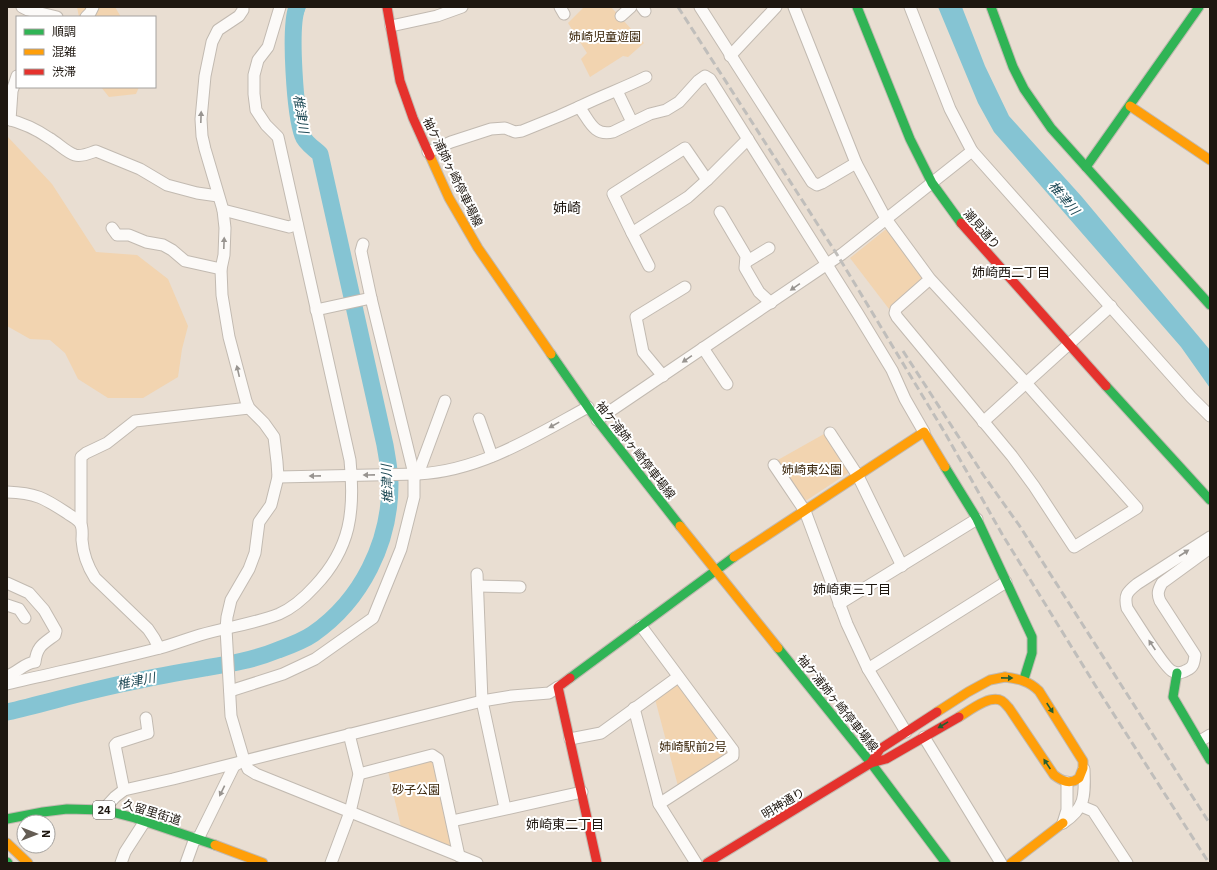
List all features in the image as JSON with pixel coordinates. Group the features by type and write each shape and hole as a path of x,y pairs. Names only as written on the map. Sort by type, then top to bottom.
{"street":[{"path":"22,7 51,16"},
{"path":"87,16 93,7"},
{"path":"243,7 243,10 238,16 218,30 212,42 205,76 201,119 202,136 223,210 225,228 224,255 220,268 222,295 229,338 249,408 264,423 274,438 278,477 271,505 259,522 255,553 249,569 231,600 227,617 226,629 231,716 244,760 248,769 256,774 477,863"},
{"path":"7,684 159,648 201,635 262,620 281,613 298,602 326,575 342,546 349,527 352,498 350,460 278,137 256,110 254,94 254,75 258,60 268,47 280,7"},
{"name":"袖ケ浦姉ヶ崎停車場線","path":"387,7 400,81 413,118 454,207 478,248 597,420 716,571 871,763 946,863"},
{"path":"391,26 437,16 462,7"},
{"path":"621,16 631,7"},
{"path":"700,7 812,182 822,184 856,163"},
{"path":"730,56 776,7"},
{"path":"794,7 856,163 886,219 930,279 1026,383 1137,508 1074,548 1034,486 1012,456 898,317 896,309 930,279"},
{"name":"潮見通り","path":"857,7 910,139 932,183 958,220 1210,500"},
{"path":"910,7 950,109 972,151 1191,397 1210,416"},
{"path":"991,7 1013,67 1024,89 1051,128 1210,305"},
{"path":"1086,167 1199,7"},
{"path":"579,106 590,123 598,131 607,134 650,114 666,110 679,102 698,81 705,76 710,79 892,370 905,399 977,519 1032,637 1033,643 1030,661 1024,679 1031,683 1039,691 1083,761 1084,782 1081,806 1072,817 1018,861"},
{"path":"428,152 491,128 505,128 515,132 522,131 559,116 607,93 617,91 646,77"},
{"path":"16,79 12,91 8,120 30,126 71,153 83,155 96,151 140,169 167,185 197,194 218,196"},
{"path":"617,91 632,122"},
{"path":"1130,106 1210,160"},
{"path":"632,233 688,197 748,140"},
{"path":"645,263 613,194 685,148 707,180"},
{"path":"597,420 844,252 972,151"},
{"path":"223,210 289,227 297,224"},
{"path":"720,212 746,256 745,268 759,292 771,303"},
{"path":"112,228 117,235 129,235 146,242 163,245 172,250 185,261 220,268"},
{"path":"363,244 361,250 371,298 416,474"},
{"path":"746,262 769,248"},
{"path":"663,376 643,352 636,317 685,287"},
{"path":"316,310 371,298"},
{"path":"983,422 1111,306"},
{"path":"703,348 727,384"},
{"path":"230,691 283,674 315,659 373,618 401,549 414,497 416,474 445,401"},
{"path":"278,477 431,474 456,469 518,445 588,407"},
{"path":"159,648 148,629 95,578 84,554 81,524 81,457 107,443 135,421 249,408"},
{"path":"479,419 492,456"},
{"path":"103,810 124,790 482,701 512,696 549,693 716,571 924,432"},
{"path":"830,433 858,476 902,566"},
{"path":"774,465 805,511 839,604 868,669 906,732"},
{"path":"7,492 38,496 51,502 77,519 81,524"},
{"path":"839,604 977,519"},
{"path":"1210,537 1137,584 1128,592 1125,600 1127,608 1170,671 1177,673 1192,667 1195,655 1160,601 1158,590 1162,583 1210,548"},
{"path":"477,574 482,701 505,808"},
{"path":"868,669 1006,582"},
{"path":"7,583 29,593 44,610 56,631 55,635 39,646 36,655 35,662 44,676"},
{"path":"478,586 520,587"},
{"path":"7,605 19,609 25,618"},
{"path":"641,626 734,753 733,756 659,804"},
{"path":"7,676 14,673 29,662 35,662"},
{"path":"1177,673 1173,697 1210,760"},
{"path":"570,739 601,732 678,677"},
{"name":"明神通り","path":"871,763 885,745 968,692 990,680 1005,677 1024,679"},
{"path":"558,687 598,863"},
{"name":"明神通り","path":"707,863 871,763 886,759 976,705 994,699 1002,701 1009,708 1054,775 1059,780 1066,782"},
{"path":"634,708 659,804 696,863"},
{"path":"124,790 115,745 148,733 146,718"},
{"path":"330,863 350,812 359,774 349,734"},
{"path":"1200,742 1210,735"},
{"path":"924,737 1001,863"},
{"path":"359,774 432,755 438,759 459,856"},
{"path":"186,863 196,839 234,766 244,760"},
{"path":"1063,823 1066,810 1066,782 1071,783 1076,780 1084,769"},
{"path":"452,821 582,792"},
{"path":"1081,806 1093,810 1127,863"},
{"name":"久留里街道","path":"7,819 51,810 103,810 145,821 263,863"},
{"path":"121,863 145,821"},
{"path":"7,843 28,863"}],"green space":[{"path":"77,7 115,7 120,16 79,16"},
{"name":"姉崎児童遊園","path":"584,7 611,7 644,43 628,57 623,56 590,77 581,59 587,53 568,23"},
{"path":"102,88 139,88 136,94 109,97"},
{"path":"7,136 52,184 96,252 137,255 168,279 188,326 182,349 178,377 143,398 108,398 78,379 65,353 50,340 30,339 7,326"},
{"path":"885,230 888,230 921,275 921,280 889,309 850,258"},
{"name":"姉崎東公園","path":"824,434 849,469 848,473 807,500 803,499 776,461"},
{"name":"姉崎駅前2号","path":"675,684 679,685 728,750 727,755 678,786 655,699"},
{"name":"砂子公園","path":"430,760 434,762 453,845 449,848 401,827 388,771"}],"water":[{"path":"293,7 306,7 301,21 299,56 286,55 287,24"},
{"path":"938,7 962,7 985,66 1009,116 1082,197 1210,350 1210,388 1181,347 994,132 978,103"}],"waterway":[{"name":"椎津川","path":"7,712 120,684 242,661 296,643 313,634 346,604 359,587 379,548 389,506 390,474 385,445 320,154 306,141 300,125 295,91 293,52 293,33 297,7"}],"railway":[{"path":"678,7 838,256 945,433 1002,534 1095,685 1209,863"},
{"path":"903,351 984,476 1019,525 1210,824"}],"traffic: fast":[{"path":"857,7 910,139 932,183 961,223"},
{"path":"991,7 1013,67 1024,89 1051,128 1210,305"},
{"path":"1086,167 1199,7"},
{"path":"551,354 597,420 680,526"},
{"path":"1106,386 1210,500"},
{"path":"945,467 977,519 1032,637 1032,653 1024,679"},
{"path":"570,678 734,557"},
{"path":"778,648 871,763 946,863"},
{"path":"1177,673 1173,697 1210,760"},
{"path":"7,819 67,809 104,810 135,818 215,845"}],"traffic: slow":[{"path":"1130,106 1210,160"},
{"path":"430,156 449,198 478,248 551,354"},
{"path":"734,557 924,432 945,467"},
{"path":"680,526 778,648"},
{"path":"959,717 986,701 997,699 1002,701 1009,708 1054,775 1069,782 1079,778 1083,768 1083,761 1039,691 1024,681 1005,677"},
{"path":"937,712 990,680 1005,677"},
{"path":"1011,863 1063,823"},
{"path":"7,843 28,863"},
{"path":"215,845 263,863"}],"traffic: jam":[{"path":"387,7 400,81 413,118 430,156"},
{"path":"961,223 1106,386"},
{"path":"570,678 558,687 597,863"},
{"path":"937,712 880,749 871,763 886,759 959,717"},
{"path":"707,863 871,763"}],"district":[{"name":"姉崎","path":"567,208"},
{"name":"姉崎西二丁目","path":"1011,272"},
{"name":"姉崎東三丁目","path":"852,589"},
{"name":"姉崎東二丁目","path":"565,824"}]}
